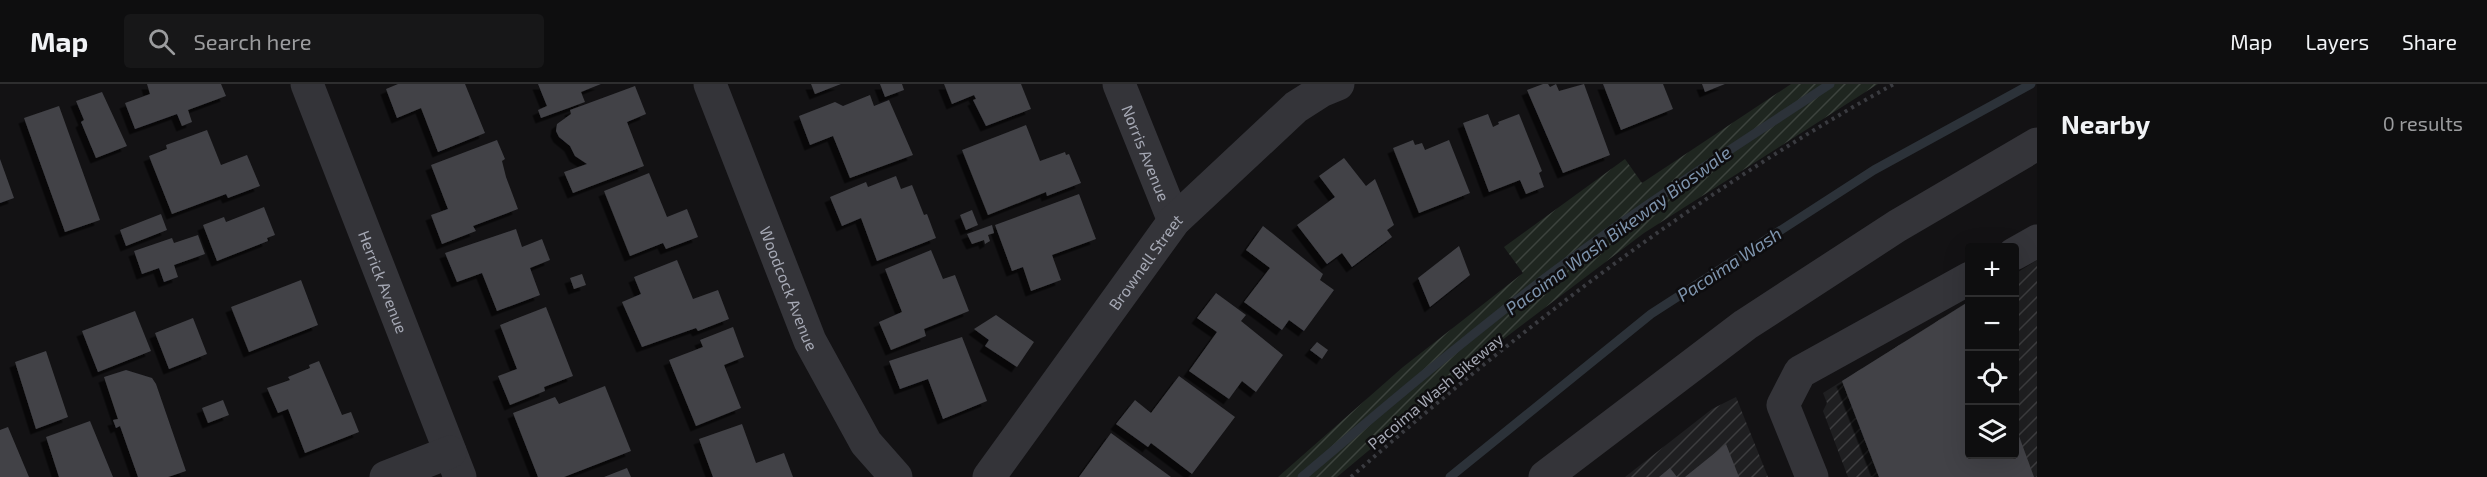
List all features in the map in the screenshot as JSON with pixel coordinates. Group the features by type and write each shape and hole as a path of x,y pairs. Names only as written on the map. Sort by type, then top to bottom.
{"street":[{"name":"Herrick Avenue","path":"307,84 455,465"},
{"name":"Woodcock Avenue","path":"710,84 810,341 866,443 896,477"},
{"name":"Norris Avenue","path":"1119,84 1174,220"},
{"name":"Brownell Street","path":"989,477 1174,220 1296,107 1321,91 1338,84"},
{"path":"1545,477 1745,325 1897,226 2037,144"},
{"path":"2019,251 2037,241"},
{"path":"1812,477 1783,405 1800,372 1965,281"},
{"path":"386,477 455,465"}],"path":[{"name":"Pacoima Wash Bikeway","path":"1351,477 1420,416 1627,255 1785,149 1894,84"}],"shaded area":[{"path":"1791,84 1878,84 1644,233 1489,350 1337,477 1278,477 1403,367 1523,273 1504,247 1625,159 1642,183"},
{"path":"2037,260 2037,477 1848,477 1823,411 1827,403 1823,393 1965,304 1965,459 2019,459 2019,271"},
{"path":"1736,397 1768,477 1625,477 1712,409"}],"building":[{"path":"147,84 221,84 226,96 188,110 192,122 182,126 177,114 135,129 125,103 150,94"},
{"path":"398,84 465,84 485,133 438,152 421,108 397,118 386,89"},
{"path":"538,84 601,84 581,92 585,102 541,118 538,110 547,106"},
{"path":"811,84 841,84 815,94"},
{"path":"880,84 902,84 904,90 885,97"},
{"path":"944,84 1021,84 1031,109 986,126 973,100 976,99 974,95 952,104"},
{"path":"1548,84 1550,87 1556,84 1559,91 1584,84 1610,155 1563,173 1527,90"},
{"path":"1603,84 1663,84 1673,109 1621,130"},
{"path":"1702,84 1725,84 1705,92"},
{"path":"635,86 646,114 627,122 644,166 573,193 564,172 587,164 575,156 570,146 559,137 556,131 557,124 571,114 570,110"},
{"path":"102,92 127,146 96,158 81,122 84,120 76,101"},
{"path":"870,95 874,106 889,100 913,155 850,178 833,136 810,145 799,116 835,102 843,106"},
{"path":"59,106 100,220 65,232 24,118"},
{"path":"1488,114 1493,127 1499,124 1498,122 1519,114 1542,171 1539,173 1544,187 1526,194 1520,180 1489,192 1463,123"},
{"path":"1026,125 1040,161 1065,152 1066,155 1069,154 1081,183 1047,196 1046,192 988,215 962,150"},
{"path":"207,130 221,165 247,155 260,186 228,198 226,194 172,214 149,156 167,149 166,145"},
{"path":"497,140 505,159 502,161 506,177 518,209 473,226 476,231 442,244 431,215 448,209 431,165"},
{"path":"1413,140 1415,145 1422,143 1425,150 1449,140 1470,193 1419,213 1393,148"},
{"path":"1344,158 1366,186 1375,179 1394,225 1387,230 1392,237 1352,267 1342,253 1327,264 1297,225 1335,197 1319,176"},
{"path":"0,159 14,198 0,203"},
{"path":"649,173 667,217 687,209 698,237 666,249 663,243 630,256 604,191"},
{"path":"896,176 901,189 912,185 936,238 877,261 861,218 842,226 830,197 866,182 868,187"},
{"path":"1079,194 1096,239 1052,255 1061,280 1031,291 1023,267 1012,271 995,225"},
{"path":"264,207 275,235 267,238 268,241 217,261 203,225 224,217 226,222"},
{"path":"972,210 978,225 966,230 960,215"},
{"path":"161,214 167,230 126,246 120,230"},
{"path":"992,225 994,233 988,235 990,241 985,244 984,240 972,244 967,234"},
{"path":"1263,226 1323,274 1320,280 1334,290 1304,331 1289,320 1282,330 1244,302 1270,268 1246,250"},
{"path":"516,229 522,247 542,239 550,260 530,268 540,295 497,311 482,273 457,282 445,253"},
{"path":"198,235 205,254 174,265 178,277 164,282 159,268 142,274 134,251 172,238 174,243"},
{"path":"1459,246 1470,275 1430,307 1418,278"},
{"path":"931,250 943,279 955,275 969,311 924,329 926,336 891,350 879,322 902,312 885,269"},
{"path":"677,260 693,299 718,290 729,319 698,331 696,328 642,347 622,302 641,294 634,277"},
{"path":"582,274 586,285 574,289 570,278"},
{"path":"301,280 318,325 249,352 231,307"},
{"path":"1216,293 1246,315 1241,321 1283,355 1256,392 1242,381 1229,399 1189,371 1217,332 1197,318"},
{"path":"1965,304 1965,459 2019,459 2019,436 2034,477 1879,477 1842,381"},
{"path":"546,307 573,376 544,387 545,391 510,405 498,376 517,369 500,325"},
{"path":"135,311 151,351 98,372 82,331"},
{"path":"996,315 1034,342 1017,367 985,346 989,340 974,329"},
{"path":"193,318 207,354 169,369 155,333"},
{"path":"733,327 744,357 724,365 741,408 696,426 669,360 703,347 700,340"},
{"path":"962,337 987,401 943,419 928,379 900,389 889,361"},
{"path":"1317,342 1328,350 1322,359 1310,350"},
{"path":"46,351 68,417 36,429 15,362"},
{"path":"319,361 342,415 351,412 359,432 305,453 288,409 278,413 267,388 290,380 288,377 310,368 309,365"},
{"path":"126,370 152,378 156,384 186,471 168,477 138,477 120,426 116,428 113,420 118,419 104,377"},
{"path":"1179,376 1235,417 1192,474 1151,443 1148,447 1116,424 1135,400 1151,413"},
{"path":"605,386 631,451 564,477 538,477 513,413 555,397 559,404"},
{"path":"223,400 229,415 208,423 202,408"},
{"path":"90,421 113,477 59,477 46,437"},
{"path":"742,424 756,463 784,453 793,477 713,477 699,439"},
{"path":"8,427 29,477 0,477 0,430"},
{"path":"1111,433 1171,477 1079,477"},
{"path":"1726,444 1739,477 1685,477"},
{"path":"627,468 631,477 604,477"},
{"path":"1670,468 1677,477 1659,477"}],"waterway":[{"name":"Pacoima Wash Bikeway Bioswale","path":"1302,477 1450,353 1541,281 1648,205 1830,84"},
{"name":"Pacoima Wash","path":"1450,477 1651,314 1874,170 2031,84"}]}
